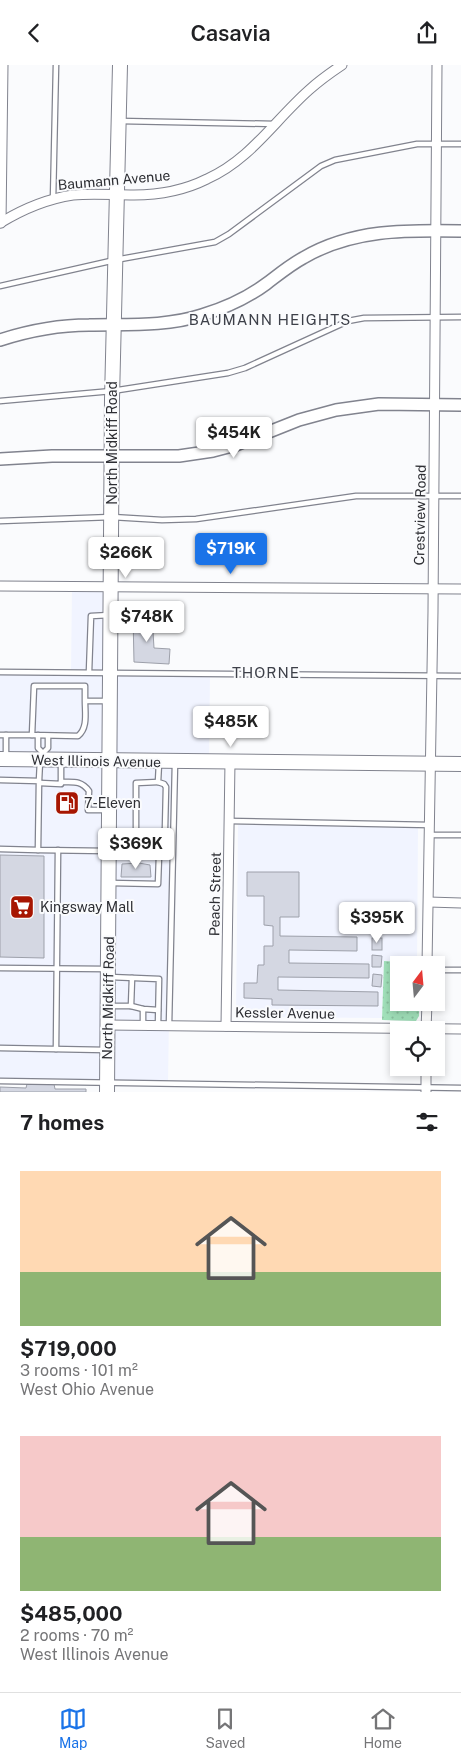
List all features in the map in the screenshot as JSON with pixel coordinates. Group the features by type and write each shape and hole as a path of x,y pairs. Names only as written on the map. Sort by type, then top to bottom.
{"main road":[{"name":"North Midkiff Road","path":"107,1087 110,883 112,391 120,65"},
{"name":"West Illinois Avenue","path":"3,759 42,757 61,760 110,761 461,764"}],"street":[{"path":"1,223 3,65"},
{"name":"Baumann Avenue","path":"1,223 26,209 74,195 137,195 165,192 207,179 238,161 316,84 342,65"},
{"name":"Crestview Road","path":"428,956 437,65"},
{"path":"0,339 48,329 82,325 165,323 196,317 246,297 311,253 352,238 385,232 461,231"},
{"path":"0,459 52,456 179,456 208,452 236,445 299,420 336,411 380,404 461,405"},
{"path":"0,586 461,589"},
{"name":"Peach Street","path":"226,1026 230,762"},
{"path":"428,902 461,903"},
{"name":"Kessler Avenue","path":"108,1025 390,1028"},
{"name":"Kessler Avenue","path":"445,1029 461,1029"},
{"path":"426,1076 426,1090"}],"lane":[{"path":"53,200 56,65"},
{"path":"118,121 275,125"},
{"path":"0,285 115,260 215,242 321,166 335,160 417,144 461,144"},
{"path":"0,401 112,391 228,373 245,368 348,321 364,317 461,317"},
{"path":"0,521 112,517 162,521 196,519 356,496 461,496"},
{"path":"89,672 91,616 111,615"},
{"path":"0,672 461,676"},
{"path":"0,735 78,736 81,735 85,726 85,687 34,686 32,735"},
{"path":"85,701 111,701"},
{"path":"3,759 6,735"},
{"path":"38,735 38,749 42,757"},
{"path":"38,850 39,782 42,757 48,748 48,735"},
{"path":"61,760 61,782"},
{"path":"158,782 159,761"},
{"path":"169,1026 175,761"},
{"path":"0,780 61,784 61,782 79,782 88,789 88,810 110,811"},
{"path":"110,832 160,834 165,829 166,787 164,783 136,783 136,833"},
{"path":"229,821 430,825"},
{"path":"430,835 461,835"},
{"path":"0,849 58,850 159,856 158,885 110,883"},
{"path":"56,1049 58,850"},
{"path":"0,968 56,969 159,979 158,1026"},
{"path":"445,969 461,970"},
{"path":"131,1006 132,977"},
{"path":"108,1006 131,1006 158,1010"},
{"path":"143,1009 143,1026"},
{"path":"0,1048 108,1050"},
{"path":"0,1081 107,1087 426,1090 461,1088"}],"shaded area":[{"path":"72,587 113,587 112,674 210,674 209,762 173,761 168,1082 0,1082 0,672 71,673"},
{"path":"238,825 418,827 417,956 390,956 390,961 384,961 382,1018 236,1017"}],"green space":[{"path":"384,961 390,961 390,1011 419,1011 419,1016 416,1021 382,1020"}],"building":[{"path":"152,615 154,648 170,649 169,664 134,662 133,616"},
{"name":"Kingsway Mall","path":"0,855 44,856 44,958 0,957"},
{"path":"139,863 150,865 151,877 121,877 122,864"},
{"path":"247,872 299,872 299,917 280,917 280,936 357,937 357,951 289,950 289,963 369,964 369,978 278,977 278,990 378,992 378,1006 272,1005 272,999 244,998 244,983 257,983 258,965 264,965 264,946 273,946 273,926 264,925 264,896 247,896"},
{"path":"359,920 370,920 370,932 359,932"},
{"path":"373,922 382,922 382,933 373,933"},
{"path":"372,938 382,938 382,950 372,950"},
{"path":"372,955 382,956 381,967 372,967"},
{"path":"373,974 382,975 381,987 372,986"},
{"path":"27,1084 54,1084 55,1089 86,1089 86,1092 0,1092 0,1087 26,1088"}],"place":[{"name":"7-Eleven","path":"67,803"},
{"name":"Kingsway Mall","path":"22,907"}],"district":[{"name":"BAUMANN HEIGHTS","path":"270,319"},
{"name":"THORNE","path":"266,672"}]}
